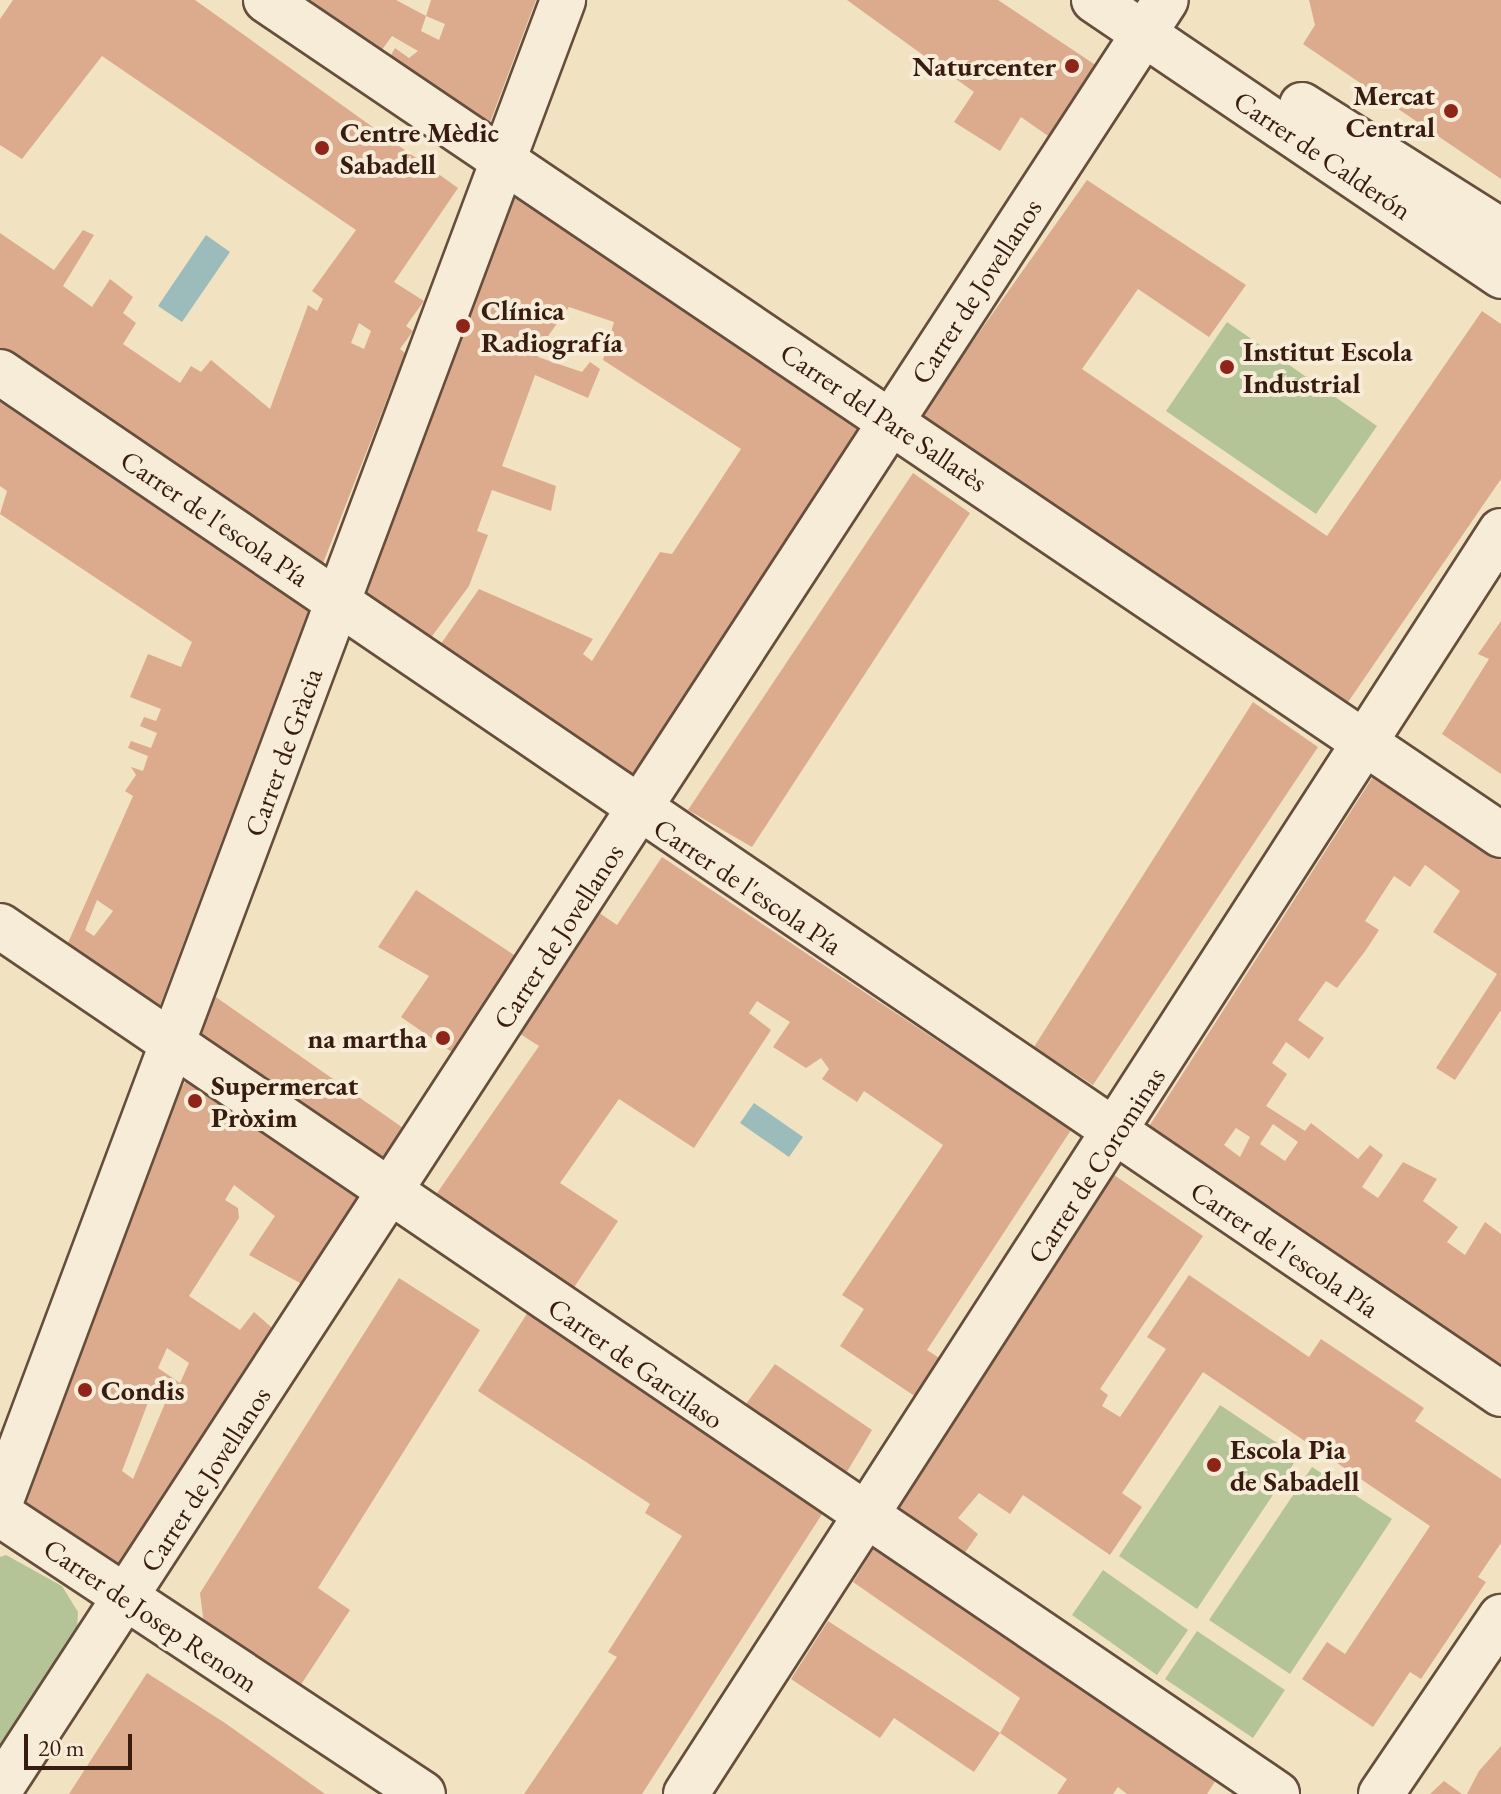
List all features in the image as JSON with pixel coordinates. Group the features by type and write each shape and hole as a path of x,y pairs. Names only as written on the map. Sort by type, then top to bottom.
{"street":[{"name":"Carrer del Pare Sallarès","path":"266,0 502,163 891,421 1501,835"},
{"name":"Carrer de Gràcia","path":"0,1503 563,0"},
{"name":"Carrer de Calderón","path":"1094,0 1155,17 1250,71 1501,231"},
{"name":"Carrer de Calderón","path":"1155,17 1501,276"},
{"name":"Carrer de Jovellanos","path":"0,1789 127,1599 1155,17"},
{"name":"Carrer de l'escola Pía","path":"0,372 639,812 1501,1394"},
{"name":"Carrer de Corominas","path":"686,1794 862,1518 1117,1136 1501,531"},
{"name":"Carrer de Garcilaso","path":"0,926 862,1518 1277,1794"},
{"name":"Carrer de Josep Renom","path":"0,1514 423,1794"},
{"path":"1381,1794 1501,1617"}],"green space":[{"path":"1227,322 1377,426 1316,514 1166,411"},
{"path":"1220,1405 1298,1457 1197,1609 1119,1556"},
{"path":"1312,1467 1392,1519 1290,1674 1209,1620"},
{"path":"6,1555 62,1586 78,1612 77,1630 0,1749 0,1557"},
{"path":"1103,1570 1188,1630 1157,1675 1072,1615"},
{"path":"1197,1631 1285,1690 1253,1738 1165,1679"}],"water":[{"path":"206,235 230,252 182,322 158,306"},
{"path":"754,1103 803,1137 789,1157 740,1123"}],"building":[{"path":"13,0 195,0 458,188 394,282 424,301 406,326 413,331 400,349 405,353 320,571 0,353 0,233 54,270 83,230 94,235 63,286 92,307 110,279 133,297 123,313 136,323 123,344 180,383 191,366 201,372 211,360 270,409 308,305 317,311 323,299 312,291 356,230 102,56 22,159 0,145 0,19","holes":["359,323 371,331 364,349 351,343"]},
{"path":"306,0 396,0 426,16 431,0 536,0 489,125 390,57 395,48 409,58 418,51 392,36 381,51","holes":["426,16 445,24 439,40 421,31"]},
{"path":"847,0 998,0 1097,66 1051,138 1021,117 1000,151 954,122 974,92"},
{"name":"Mercat Central","path":"1309,0 1501,0 1501,179 1303,44 1315,25"},
{"path":"1087,180 1246,285 1209,337 1138,289 1082,369 1327,536 1482,311 1501,324 1501,479 1346,705 920,416"},
{"path":"510,187 862,428 632,785 438,648 479,589 593,639 583,654 592,661 660,552 672,554 741,449 603,360 614,322 569,307 543,343 538,357 582,372 590,362 600,369 588,398 535,375 502,466 556,486 551,511 492,490 477,531 488,535 469,586 427,643 357,597"},
{"path":"0,402 309,609 159,1008 67,945 133,796 125,791 136,775 131,767 143,771 148,756 128,748 131,741 151,748 157,733 140,726 144,717 156,721 161,709 130,697 148,654 181,667 192,642 0,514 7,491 0,486","holes":["97,900 113,911 94,936 85,930"]},
{"path":"913,473 970,513 752,847 688,810"},
{"path":"1501,621 1501,774 1442,734 1489,659 1478,654"},
{"path":"1253,702 1318,747 1093,1085 1034,1047"},
{"path":"1376,772 1501,860 1501,1010 1455,1080 1436,1068 1497,974 1433,932 1460,891 1425,865 1410,887 1394,876 1365,921 1379,930 1366,950 1337,988 1326,981 1298,1020 1324,1038 1309,1059 1286,1042 1272,1063 1287,1074 1266,1106 1305,1131 1311,1123 1358,1159 1370,1145 1383,1155 1362,1187 1378,1198 1403,1162 1437,1179 1423,1201 1458,1227 1447,1242 1465,1255 1485,1222 1501,1234 1501,1370 1146,1131","holes":["1273,1124 1298,1142 1285,1161 1260,1144","1236,1128 1250,1137 1240,1157 1224,1145"]},
{"path":"662,857 1071,1130 927,1350 947,1363 922,1401 840,1346 864,1309 842,1295 943,1145 864,1091 857,1102 822,1079 829,1069 821,1058 806,1068 773,1047 790,1022 757,1001 749,1013 771,1030 694,1148 619,1099 560,1183 618,1221 573,1289 435,1196 539,1046 517,1032 595,910 617,925"},
{"path":"416,890 517,957 456,1055 401,1017 429,976 378,947"},
{"path":"213,995 406,1130 387,1162 197,1033"},
{"path":"187,1079 362,1197 309,1288 249,1255 275,1216 234,1185 225,1200 238,1208 239,1218 189,1296 240,1330 254,1312 278,1333 120,1571 22,1501 168,1110","holes":["167,1348 189,1363 180,1383 158,1368","152,1392 166,1401 133,1479 122,1471"]},
{"path":"1114,1175 1203,1236 1100,1389 1108,1395 1102,1406 1120,1417 1166,1349 1147,1337 1189,1275 1309,1357 1321,1339 1424,1408 1415,1421 1501,1479 1501,1543 1478,1577 1486,1582 1421,1679 1410,1672 1373,1727 1302,1679 1327,1642 1345,1654 1430,1526 1203,1372 1122,1493 1142,1507 1110,1555 1023,1495 1010,1514 979,1493 958,1518 978,1534 964,1554 898,1510"},
{"path":"399,1278 480,1330 318,1588 350,1610 300,1686 204,1625 200,1593"},
{"path":"528,1312 824,1511 642,1794 524,1794 617,1657 608,1652 682,1536 645,1513 650,1504 478,1391"},
{"path":"775,1364 872,1430 845,1475 746,1404"},
{"path":"877,1543 1218,1777 1207,1794 1127,1794 1118,1787 1113,1794 1057,1794 1067,1779 1000,1733 1020,1698 853,1582"},
{"path":"828,1621 1000,1733 974,1772 894,1718 880,1738 791,1679"},
{"path":"147,1673 225,1723 325,1794 69,1794"},
{"path":"1501,1746 1501,1794 1467,1794 1479,1771"},
{"path":"1444,1781 1462,1794 1430,1794"}],"place":[{"name":"Naturcenter","path":"1072,66"},
{"name":"Mercat Central","path":"1451,111"},
{"name":"Centre Mèdic Sabadell","path":"322,148"},
{"name":"Clínica Radiografía","path":"463,326"},
{"name":"Institut Escola Industrial","path":"1227,367"},
{"name":"na martha","path":"443,1038"},
{"name":"Supermercat Pròxim","path":"195,1101"},
{"name":"Condis","path":"85,1390"},
{"name":"Escola Pia de Sabadell","path":"1214,1465"}]}
